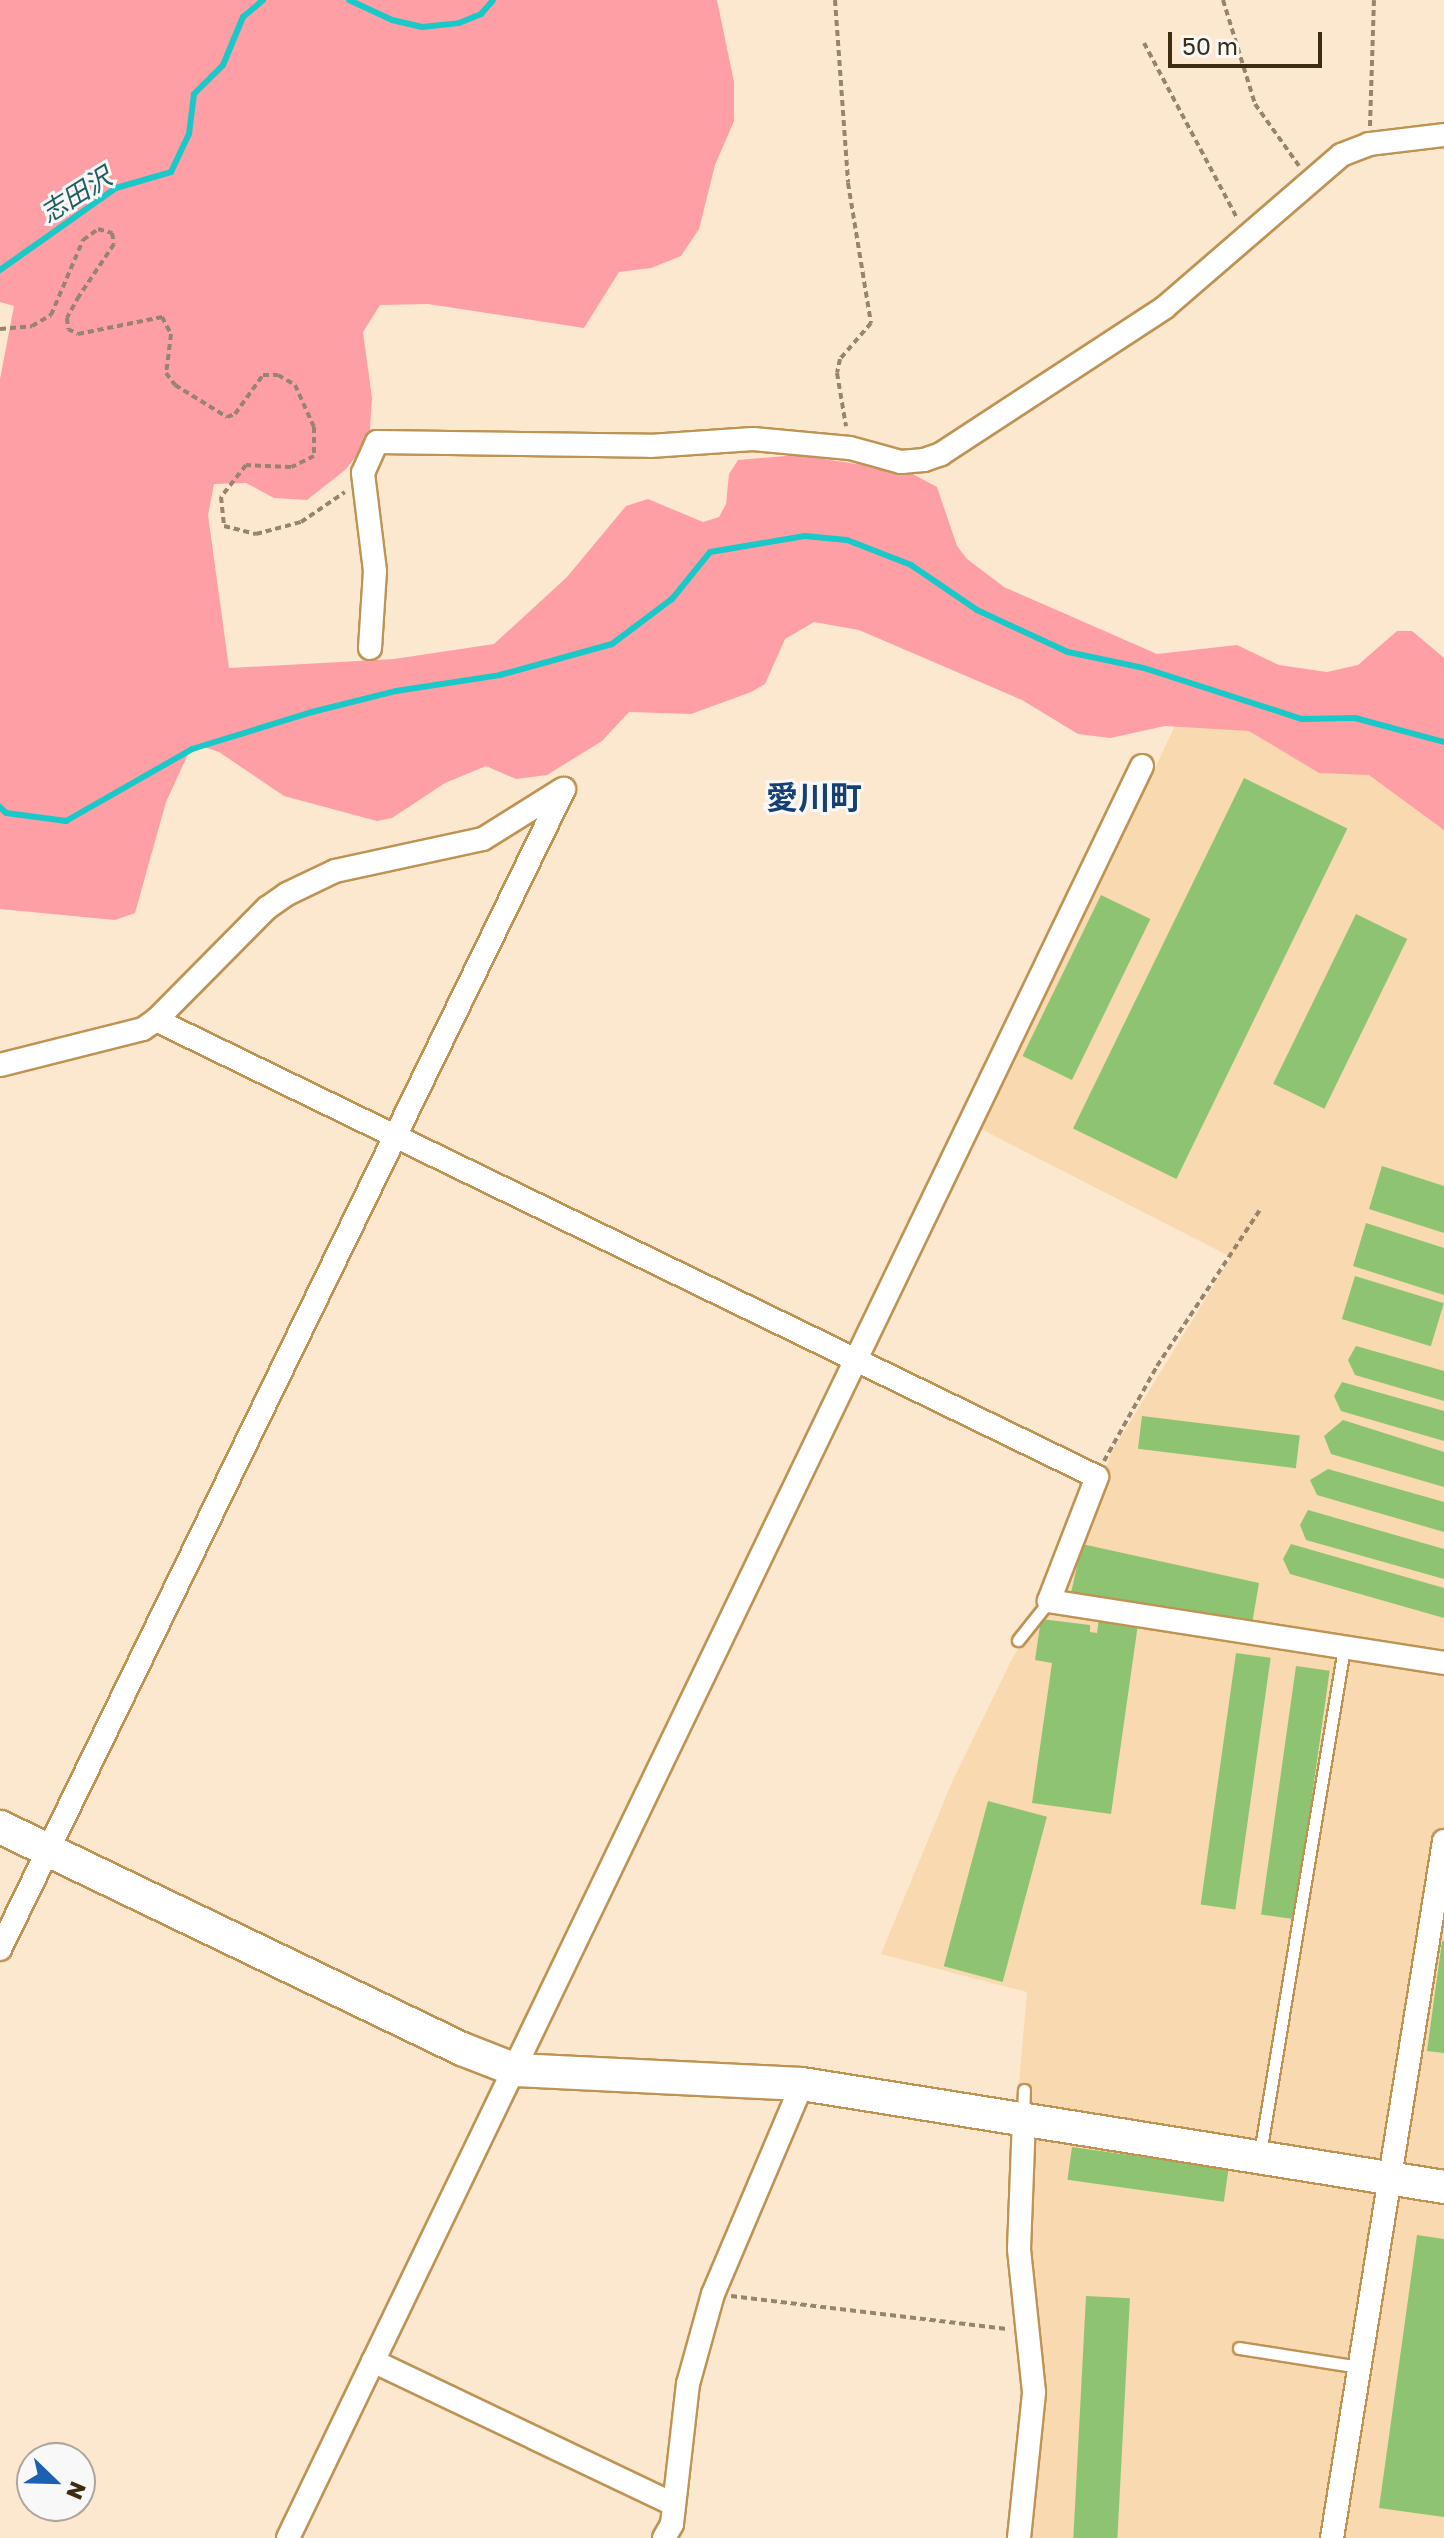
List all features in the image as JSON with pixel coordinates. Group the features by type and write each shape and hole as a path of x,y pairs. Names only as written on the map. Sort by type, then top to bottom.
{"street":[{"path":"370,648 375,571 363,473 377,442 650,446 753,439 850,448 901,462 941,454 1164,308 1341,155 1369,144 1444,135"},
{"path":"288,2538 1142,766"},
{"path":"0,1065 143,1029 287,894 335,871 483,839 564,789 0,1949"},
{"path":"156,1020 1097,1477 1049,1601 1444,1663"},
{"path":"0,1827 462,2049 516,2070 802,2084 1024,2105 1260,2158 1444,2187"},
{"path":"1332,2538 1444,1841"},
{"path":"664,2538 672,2524 688,2384 713,2294 802,2084"},
{"path":"1019,2538 1034,2392 1019,2249 1024,2105"},
{"path":"373,2361 673,2504"}],"lane":[{"path":"1018,1640 1049,1601"},
{"path":"1260,2158 1344,1648"},
{"path":"1239,2348 1359,2367"}],"path":[{"path":"835,0 848,183 871,323 840,359 837,373 850,448"},
{"path":"1223,0 1255,104 1311,180"},
{"path":"1369,144 1374,0"},
{"path":"1144,43 1248,237"},
{"path":"2,329 32,326 51,315 83,240 98,229 112,233 114,244 67,318 68,329 78,334 162,317 171,334 166,373 175,385 227,417 235,414 263,375 278,375 295,385 314,427 314,456 291,467 246,465 221,497 224,526 256,534 301,522 343,495 363,473"},
{"path":"1097,1477 1157,1366 1261,1208"},
{"path":"713,2294 1028,2331"}],"shaded area":[{"path":"0,0 717,0 734,82 734,121 715,165 699,229 681,256 651,268 619,272 584,328 428,304 380,305 363,332 372,398 370,429 366,444 345,470 307,500 274,498 246,483 214,484 208,515 229,668 394,659 494,644 567,577 626,506 648,499 703,522 719,517 726,504 729,474 738,460 798,455 909,472 937,487 957,546 967,559 1004,587 1157,654 1237,645 1279,665 1327,672 1358,665 1397,631 1412,631 1444,658 1444,830 1369,775 1319,773 1249,731 1165,726 1110,738 1078,734 1022,700 859,630 814,622 785,639 765,684 751,692 691,714 629,712 602,741 547,775 516,779 486,766 445,783 392,818 377,821 284,796 219,752 204,747 189,752 166,802 135,913 115,920 0,909 0,379 14,306 0,302"},
{"path":"1225,714 1444,766 1444,2538 1025,2538 1040,2389 1017,2107 1027,1992 881,1954 952,1782 1012,1659 1078,1551 1111,1453 1231,1257 981,1129 1177,722"}],"building":[{"path":"1244,778 1347,828 1176,1179 1073,1129"},
{"path":"1101,895 1150,919 1072,1080 1023,1056"},
{"path":"1356,914 1407,939 1324,1109 1273,1084"},
{"path":"1382,1166 1444,1186 1444,1233 1369,1209"},
{"path":"1366,1223 1444,1248 1444,1295 1353,1266"},
{"path":"1355,1276 1444,1303 1431,1346 1342,1319"},
{"path":"1356,1346 1444,1371 1444,1401 1355,1375 1348,1360"},
{"path":"1342,1382 1444,1411 1444,1441 1341,1411 1334,1396"},
{"path":"1142,1416 1300,1435 1296,1468 1138,1449"},
{"path":"1343,1420 1444,1452 1444,1487 1331,1454 1324,1436"},
{"path":"1328,1469 1444,1502 1444,1532 1317,1495 1310,1480"},
{"path":"1308,1510 1444,1549 1444,1579 1306,1540 1300,1525"},
{"path":"1082,1544 1259,1583 1252,1624 1071,1593"},
{"path":"1291,1544 1444,1588 1444,1618 1290,1574 1283,1559"},
{"path":"1099,1618 1138,1624 1111,1814 1032,1803 1052,1663 1035,1660 1041,1619 1090,1625 1090,1632 1097,1633"},
{"path":"1236,1653 1271,1658 1235,1909 1201,1905"},
{"path":"1296,1666 1330,1671 1295,1919 1261,1915"},
{"path":"988,1801 1047,1817 1003,1982 944,1966"},
{"path":"1444,1941 1444,2053 1427,2051"},
{"path":"1072,2147 1228,2169 1224,2202 1067,2180"},
{"path":"1417,2235 1444,2239 1444,2517 1379,2508"},
{"path":"1086,2296 1130,2298 1117,2538 1073,2538"}],"waterway":[{"name":"志田沢","path":"0,270 116,188 171,172 189,134 194,94 223,65 243,17 263,0"},
{"name":"志田沢","path":"349,0 392,20 422,27 459,23 481,14 493,0"},
{"path":"0,807 6,813 66,821 192,749 312,712 396,691 500,675 612,644 672,599 710,552 805,536 847,540 911,565 977,610 1068,652 1144,668 1302,719 1355,718 1444,742"}],"district":[{"name":"愛川町","path":"814,797"}]}
